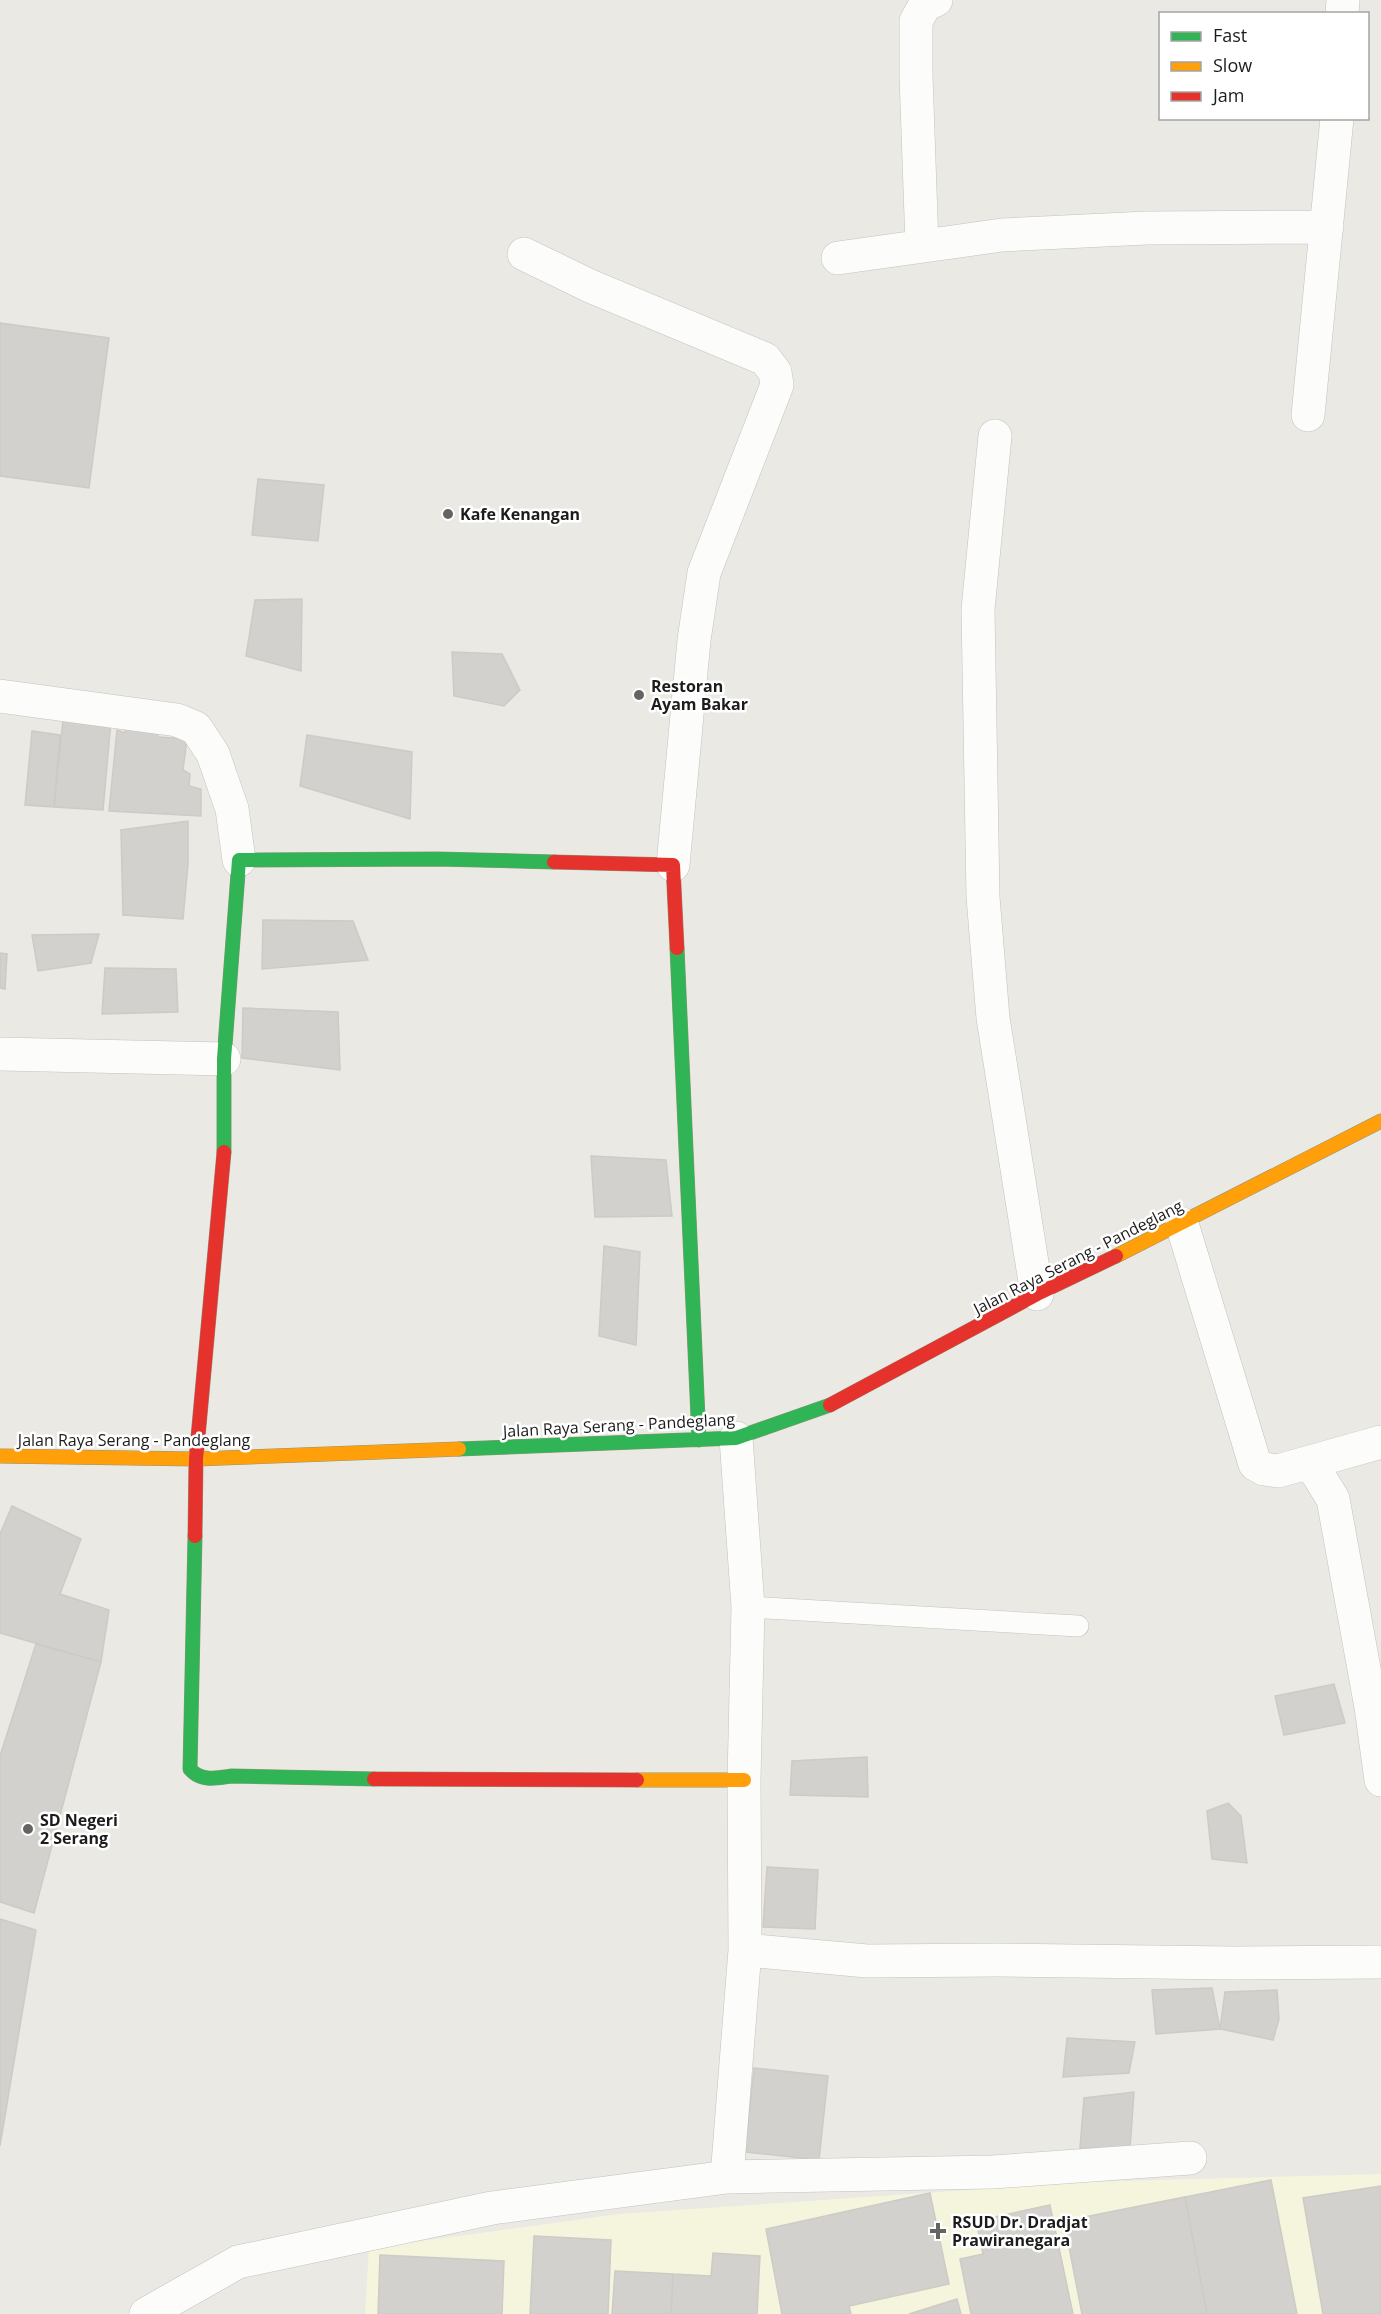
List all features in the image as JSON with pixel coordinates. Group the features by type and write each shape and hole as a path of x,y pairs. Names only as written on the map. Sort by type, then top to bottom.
{"street":[{"path":"922,246 916,21 926,4 936,0"},
{"path":"1308,415 1337,120"},
{"path":"838,258 1002,235 1136,228 1327,227"},
{"path":"524,254 590,286 765,359 775,372 777,385 704,573 694,640 673,865 699,1440"},
{"path":"995,436 978,609 982,897 993,1018 1037,1294"},
{"path":"0,696 177,720 196,728 213,754 232,808 239,860 224,1059 224,1149 195,1459 194,1622 189,1758 190,1769 194,1775 202,1778 232,1776 478,1781 744,1780"},
{"path":"239,860 437,859 673,865"},
{"path":"0,1054 224,1059"},
{"name":"Jalan Raya Serang - Pandeglang","path":"0,1456 195,1459 736,1438 830,1405 1037,1294 1182,1224 1381,1121"},
{"path":"1182,1224 1255,1464 1264,1469 1278,1471 1381,1442"},
{"path":"727,2177 745,1950 744,1780 748,1607 736,1438"},
{"path":"1308,1464 1317,1473 1333,1499 1371,1707 1381,1780"},
{"path":"745,1950 867,1961 999,1959 1232,1963 1381,1962"},
{"path":"146,2314 238,2262 492,2208 727,2177 993,2172 1191,2158"}],"lane":[{"path":"748,1607 1078,1626"}],"shaded area":[{"name":"RSUD Dr. Dradjat Prawiranegara","path":"1381,2174 1381,2314 365,2314 369,2248 620,2214 1082,2182"}],"building":[{"path":"0,323 109,338 89,488 0,476"},
{"path":"258,479 324,485 318,541 252,535"},
{"path":"302,599 301,671 246,656 255,600"},
{"path":"452,652 502,654 520,690 504,706 454,696"},
{"path":"63,720 111,721 103,810 54,807"},
{"path":"126,722 156,723 158,737 187,739 183,770 190,774 189,786 201,789 201,816 109,811 117,730 125,733"},
{"path":"32,731 60,735 54,807 25,805"},
{"path":"307,735 412,752 410,819 300,786"},
{"path":"188,821 188,864 183,919 123,915 121,830"},
{"path":"263,920 353,921 368,960 262,969"},
{"path":"99,934 91,963 38,971 32,935"},
{"path":"0,953 7,954 5,989 0,988"},
{"path":"105,968 176,969 178,1012 102,1014"},
{"path":"243,1008 338,1012 340,1070 242,1058"},
{"path":"591,1156 666,1160 672,1216 595,1217"},
{"path":"604,1246 640,1252 636,1345 599,1336"},
{"path":"12,1506 81,1539 60,1594 109,1610 101,1662 0,1633 0,1534"},
{"name":"SD Negeri 2 Serang","path":"36,1644 101,1662 34,1913 0,1902 0,1756"},
{"path":"1334,1684 1345,1723 1284,1735 1275,1696"},
{"path":"867,1757 868,1797 790,1795 792,1761"},
{"path":"1228,1803 1241,1816 1247,1863 1212,1859 1207,1811"},
{"path":"767,1867 818,1870 815,1929 763,1927"},
{"path":"0,1919 36,1930 0,2146"},
{"path":"1212,1988 1220,2029 1156,2034 1152,1990"},
{"path":"1277,1990 1279,2019 1273,2040 1220,2029 1225,1992"},
{"path":"1067,2038 1135,2042 1129,2073 1063,2077"},
{"path":"754,2068 828,2076 819,2160 745,2152"},
{"path":"1134,2092 1130,2149 1080,2148 1084,2098"},
{"path":"1271,2180 1297,2314 1207,2314 1185,2197"},
{"path":"1381,2186 1381,2314 1323,2314 1303,2198"},
{"path":"930,2193 949,2284 849,2306 851,2314 782,2314 766,2229"},
{"path":"1185,2197 1207,2314 1082,2314 1064,2221"},
{"path":"1050,2205 1073,2314 971,2314 960,2259 983,2254 976,2221"},
{"path":"534,2236 611,2240 608,2314 530,2314"},
{"path":"713,2253 760,2256 757,2314 671,2314 673,2274 711,2276"},
{"path":"380,2255 504,2261 502,2314 378,2314"},
{"path":"615,2271 673,2274 671,2314 612,2314"},
{"path":"957,2299 961,2314 909,2314"}],"traffic: fast":[{"path":"224,1152 224,1059 239,860 437,859 554,862"},
{"path":"677,948 699,1440"},
{"path":"459,1449 736,1438 830,1405"},
{"path":"195,1536 190,1769 199,1776 210,1778 232,1776 374,1779"}],"traffic: slow":[{"path":"1116,1256 1381,1121"},
{"path":"0,1456 196,1459 459,1449"},
{"path":"637,1780 744,1780"}],"traffic: jam":[{"path":"554,862 673,865 677,948"},
{"path":"195,1536 196,1459 224,1152"},
{"path":"830,1405 1037,1294 1116,1256"},
{"path":"374,1779 637,1780"}],"place":[{"name":"Kafe Kenangan","path":"448,514"},
{"name":"Restoran Ayam Bakar","path":"639,695"},
{"name":"SD Negeri 2 Serang","path":"28,1829"},
{"name":"RSUD Dr. Dradjat Prawiranegara","path":"938,2231"}]}
